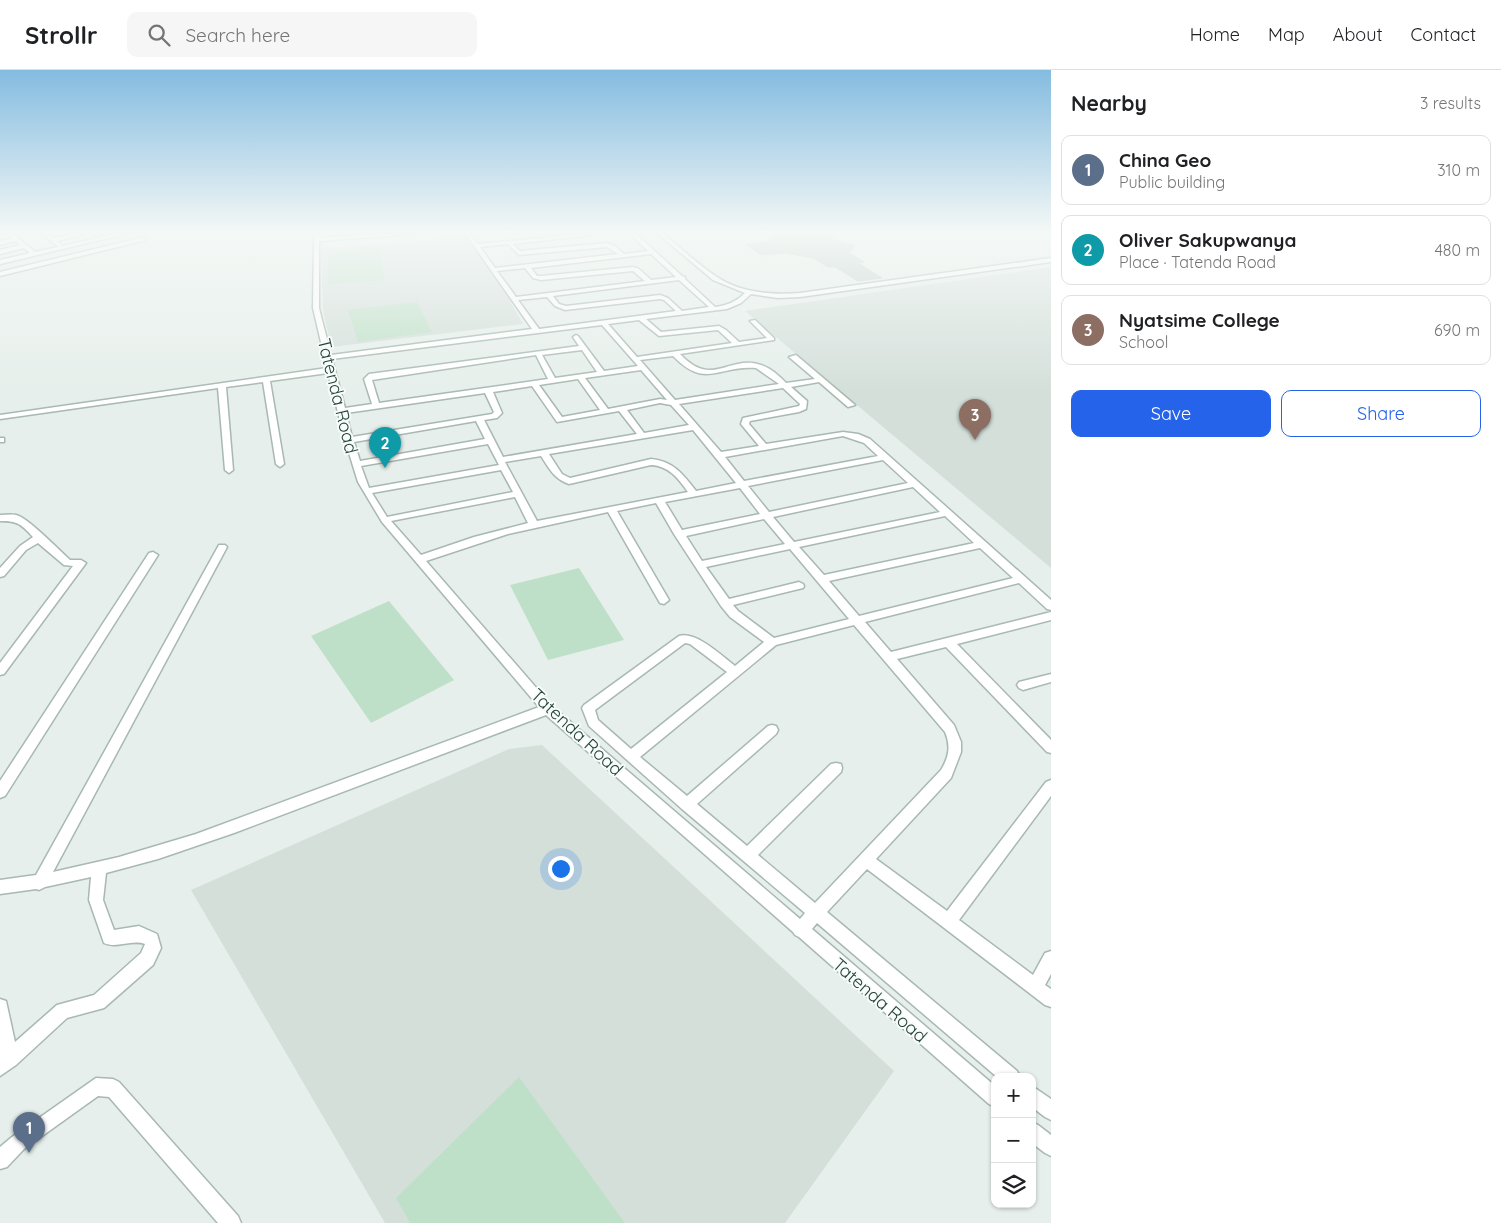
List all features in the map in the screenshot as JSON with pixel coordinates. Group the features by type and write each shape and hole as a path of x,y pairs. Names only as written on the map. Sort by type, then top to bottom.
{"street":[{"name":"Tatenda Road","path":"316,287 316,308 356,464 366,492 385,520 548,710 991,1095"},
{"path":"505,287 537,331"},
{"path":"513,299 609,287"},
{"path":"691,287 714,309"},
{"path":"732,287 749,292 779,296 859,287"},
{"path":"329,357 714,309 734,305 746,297 749,292"},
{"path":"548,294 557,305 564,308 660,296 680,312"},
{"path":"641,318 658,334 718,328 724,331 738,345"},
{"path":"342,411 602,374 676,354 772,340 753,321"},
{"path":"603,322 719,455 766,515 950,729 956,742 954,759 946,774 800,930"},
{"path":"576,337 602,374"},
{"path":"376,405 368,379 372,376 583,348"},
{"path":"538,353 553,381"},
{"path":"676,354 688,368 695,372 749,365 759,366 767,370 804,403 804,407 799,410 746,420 745,424 764,447"},
{"path":"793,357 851,405"},
{"path":"0,417 331,370"},
{"path":"580,377 606,412"},
{"path":"266,379 280,464"},
{"path":"534,384 560,420 660,401 673,403 820,380"},
{"path":"222,385 229,470"},
{"path":"349,440 479,419 498,414 488,390"},
{"path":"622,409 642,436"},
{"path":"479,419 533,523"},
{"path":"366,492 544,453 694,427"},
{"path":"719,455 843,434 867,441 1051,606"},
{"path":"356,464 490,441"},
{"path":"544,453 559,476 569,480 651,462 661,462 670,465 679,473 692,493"},
{"path":"420,559 462,542 533,523 744,485 884,457"},
{"path":"679,534 914,484"},
{"path":"385,520 519,494"},
{"path":"659,500 679,534 725,603 734,614 772,642"},
{"path":"611,509 664,600"},
{"path":"700,564 947,513"},
{"path":"0,518 15,518 25,522 39,538 68,563 82,563 0,671"},
{"path":"0,574 23,548 39,538"},
{"path":"822,578 982,544"},
{"path":"39,883 222,547"},
{"path":"0,792 153,555"},
{"path":"631,757 734,671 772,642 1021,579"},
{"path":"725,603 799,586"},
{"path":"888,657 1051,616"},
{"path":"734,671 692,642 683,639 588,708 593,723 631,757 1006,1073"},
{"path":"947,641 1050,745"},
{"path":"1024,685 1051,678"},
{"path":"0,887 39,883 98,870 206,838 548,710"},
{"path":"687,805 772,730"},
{"path":"747,856 836,768"},
{"path":"948,922 1051,786"},
{"path":"865,859 1051,999"},
{"path":"5,1063 63,1011 98,1002 147,959 153,948 152,939 139,934 109,938 96,900 98,870"},
{"path":"1035,987 1051,959"},
{"path":"0,1007 5,1063"},
{"path":"0,1160 18,1143 96,1087 113,1088 231,1223"},
{"path":"1036,1098 1051,1111"},
{"path":"1036,1134 1051,1147"}],"shaded area":[{"path":"322,287 501,287 523,324 331,347 323,310"},
{"path":"913,287 1051,287 1051,568 745,311"},
{"path":"542,745 894,1071 785,1223 385,1223 191,890 509,749"}],"green space":[{"path":"417,302 432,332 358,342 348,310"},
{"path":"579,568 624,640 548,660 510,585"},
{"path":"389,601 454,680 371,723 311,636"},
{"path":"519,1077 625,1223 410,1223 396,1198"}],"place":[{"name":"Nyatsime College","path":"975,440"},
{"name":"Oliver Sakupwanya","path":"385,468"},
{"name":"China Geo","path":"29,1153"}]}
